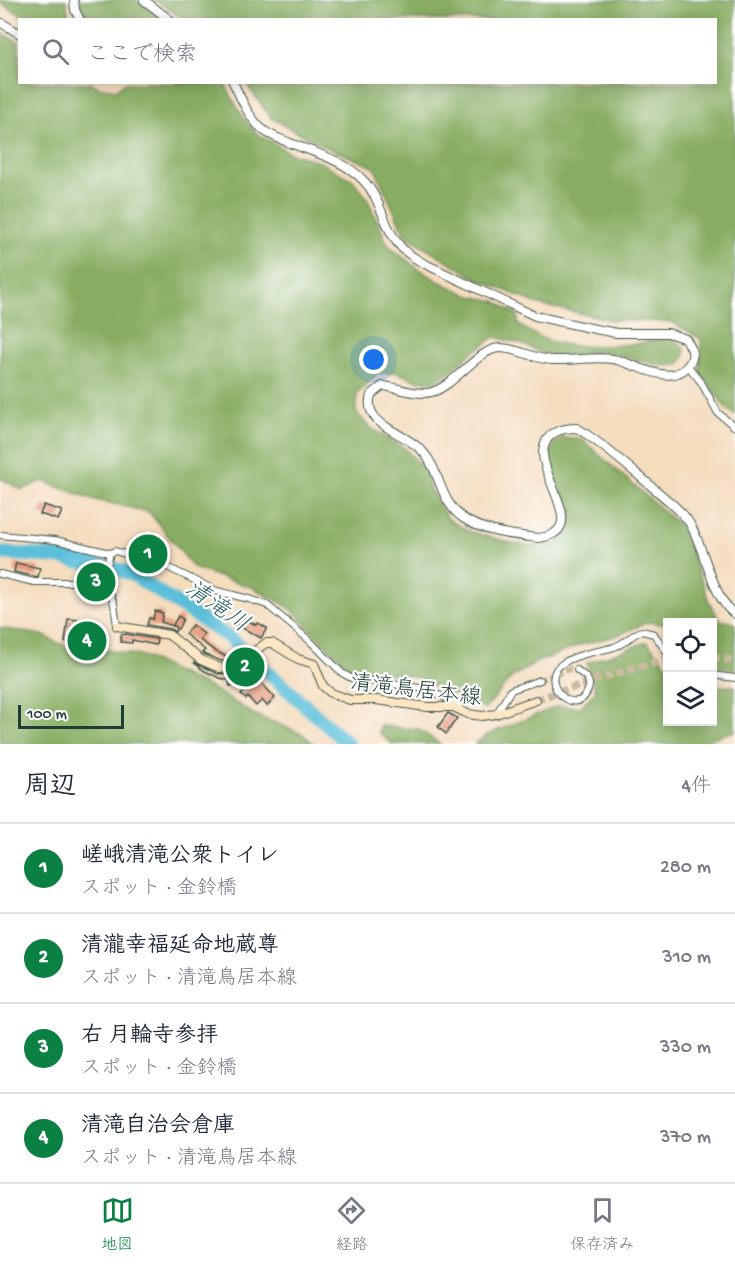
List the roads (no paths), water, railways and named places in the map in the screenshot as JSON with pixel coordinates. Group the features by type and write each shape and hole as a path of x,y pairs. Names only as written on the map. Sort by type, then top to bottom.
{"main road":[{"name":"清滝鳥居本線","path":"117,626 176,639 201,660 220,668 227,668 264,645 272,643 298,659 314,664 323,686 339,698 427,707 453,707 468,714 482,716 496,714 536,700"}],"street":[{"path":"74,0 79,18"},
{"path":"144,0 167,18"},
{"path":"0,22 18,33"},
{"path":"234,84 255,122 263,130 274,137 341,163 362,179 376,199 393,237 409,255 535,316 617,333 668,333 686,339 693,354 688,366 673,374 664,374 614,359 552,360 501,348 492,349 441,388 432,392 421,393 382,386 371,395 369,410 381,424 420,448 434,472 445,500 454,511 479,526 538,538 548,537 555,533 563,518 561,506 545,468 542,454 543,444 549,436 560,430 577,428 662,495 689,522 704,551 722,602 735,614"},
{"path":"688,366 701,382 717,412 735,427"},
{"path":"0,535 55,540 110,554 115,551 128,554 165,566 207,588 267,605 346,675 357,680 425,689 461,707 468,714"},
{"path":"103,581 110,554"},
{"path":"0,574 34,582 74,582 82,579 103,581 107,585 114,604 117,626"},
{"path":"577,670 588,680 588,690 578,700 565,700 556,691 554,677 560,665 568,660 614,647 642,632 654,634 663,647"},
{"path":"717,676 735,678"},
{"path":"496,714 510,690 540,680"}],"waterway":[{"name":"清滝川","path":"0,553 57,557 120,570 133,575 230,638 348,744"}],"tunnel":[{"path":"717,658 735,661"},
{"path":"536,700 663,660"},
{"path":"540,680 570,669 577,670"}],"place":[{"name":"嵯峨清滝公衆トイレ","path":"148,554"},
{"name":"右 月輪寺参拝","path":"96,582"},
{"name":"清滝自治会倉庫","path":"87,641"},
{"name":"清瀧幸福延命地蔵尊","path":"245,667"}]}
